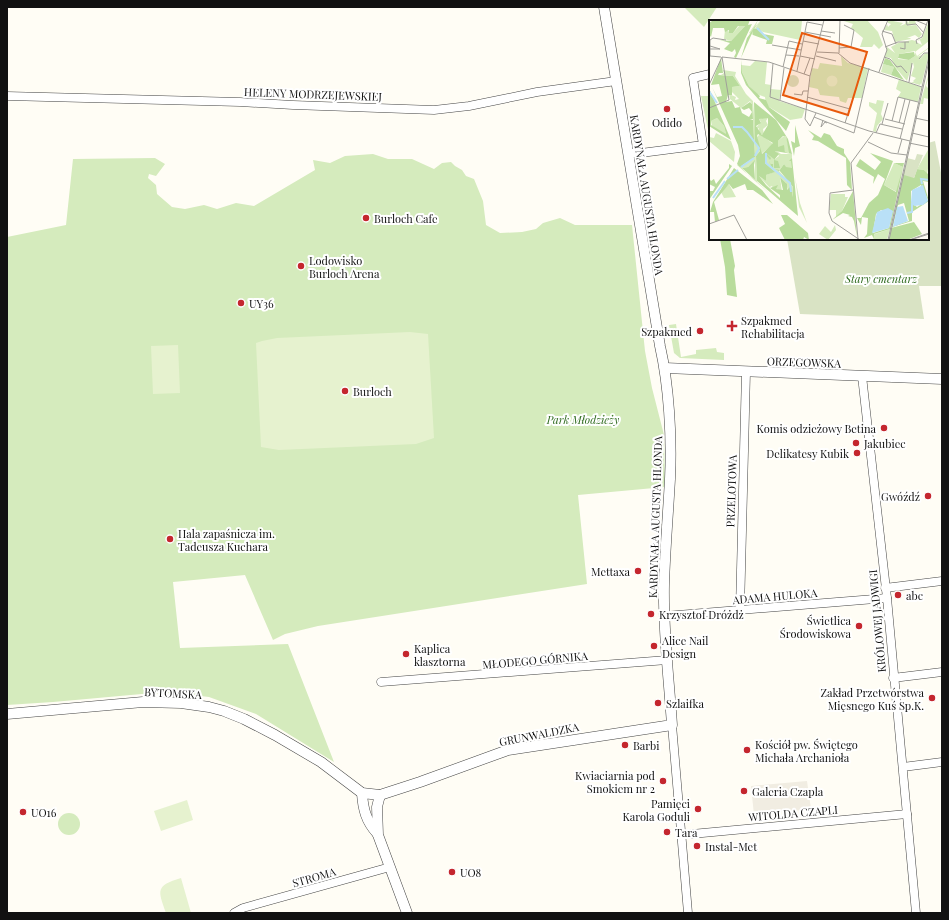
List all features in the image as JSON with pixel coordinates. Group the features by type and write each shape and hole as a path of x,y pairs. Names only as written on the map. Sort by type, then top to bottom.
{"street":[{"name":"KARDYNAŁA AUGUSTA HLONDA","path":"604,7 660,346 665,368 670,435 670,478 664,586 665,616 672,725 688,913"},
{"path":"629,153 641,153 703,145 693,78 709,74"},
{"name":"HELENY MODRZEJEWSKIEJ","path":"7,96 240,102 293,106 434,110 469,106 538,92 616,81"},
{"name":"ORZEGOWSKA","path":"665,368 942,379"},
{"name":"PRZELOTOWA","path":"740,610 746,372"},
{"name":"KRÓLOWEJ JADWIGI","path":"862,376 887,598 893,678 903,767 916,913"},
{"path":"885,588 942,581"},
{"name":"ADAMA HULOKA","path":"665,616 887,598"},
{"name":"MŁODEGO GÓRNIKA","path":"381,682 667,660"},
{"path":"893,678 942,672"},
{"name":"BYTOMSKA","path":"7,714 143,702 180,703 210,707 244,719 281,738 321,762 365,794"},
{"name":"GRUNWALDZKA","path":"365,794 380,795 508,750 672,725"},
{"path":"903,767 942,762"},
{"path":"365,794 362,806 372,828 378,835"},
{"path":"380,795 377,807 378,835 407,913"},
{"name":"WITOLDA CZAPLI","path":"681,834 907,814"},
{"name":"STROMA","path":"234,913 244,908 390,867"}],"green space":[{"path":"684,7 717,7 704,27"},
{"path":"701,96 709,96 709,134"},
{"name":"Stary cmentarz","path":"935,141 942,178 942,286 919,286 924,319 800,314 787,240 929,240 929,143"},
{"name":"Park Młodzieży","path":"373,154 388,159 412,159 434,169 442,163 451,162 462,170 466,176 474,179 483,201 486,225 500,233 522,232 536,229 543,223 560,218 575,225 632,225 645,351 652,388 664,435 665,487 578,495 587,584 318,626 285,634 273,640 245,575 173,582 180,648 288,644 334,762 256,714 209,697 176,693 142,694 7,705 7,237 66,225 73,159 155,158 165,164 156,176 149,174 148,178 156,185 157,194 172,207 185,209 204,205 217,209 236,203 254,206 315,170 313,160 330,163 345,156"},
{"path":"720,240 730,240 735,266 734,270 737,297 727,295 725,267"},
{"path":"676,324 681,357 696,354 696,350 716,348 717,352 724,353 724,360 680,358 674,353 669,325"},
{"name":"Burloch","path":"410,332 428,334 434,438 416,444 279,450 261,447 256,343 277,338"},
{"path":"178,345 180,393 153,394 151,346"},
{"path":"187,800 193,820 161,831 154,811"},
{"path":"69,813 77,816 80,824 77,832 69,835 61,832 58,824 61,816"},
{"path":"181,878 191,913 166,913 161,899 161,890 167,884"}],"shaded area":[{"path":"807,781 811,809 754,815 751,786"}],"place":[{"name":"Odido","path":"667,109"},
{"name":"Burloch Cafe","path":"366,218"},
{"name":"Lodowisko Burloch Arena","path":"301,266"},
{"name":"UY36","path":"241,303"},
{"name":"Szpakmed Rehabilitacja","path":"732,326"},
{"name":"Szpakmed","path":"700,331"},
{"name":"Burloch","path":"345,391"},
{"name":"Komis odzieżowy Betina","path":"884,428"},
{"name":"Jakubiec","path":"856,443"},
{"name":"Delikatesy Kubik","path":"857,453"},
{"name":"Gwóźdź","path":"928,496"},
{"name":"Hala zapaśnicza im. Tadeusza Kuchara","path":"170,539"},
{"name":"Mettaxa","path":"638,571"},
{"name":"abc","path":"898,595"},
{"name":"Krzysztof Dróżdż","path":"651,614"},
{"name":"Świetlica Środowiskowa","path":"859,626"},
{"name":"Alice Nail Design","path":"654,646"},
{"name":"Kaplica klasztorna","path":"406,654"},
{"name":"Zakład Przetwórstwa Mięsnego Kuś Sp.K.","path":"932,698"},
{"name":"Szlaifka","path":"658,703"},
{"name":"Barbi","path":"625,745"},
{"name":"Kościół pw. Świętego Michała Archanioła","path":"747,750"},
{"name":"Kwiaciarnia pod Smokiem nr 2","path":"663,781"},
{"name":"Galeria Czapla","path":"744,791"},
{"name":"Pamięci Karola Goduli","path":"698,809"},
{"name":"UO16","path":"23,812"},
{"name":"Tara","path":"667,832"},
{"name":"Instal-Met","path":"697,846"},
{"name":"UO8","path":"452,872"}]}
